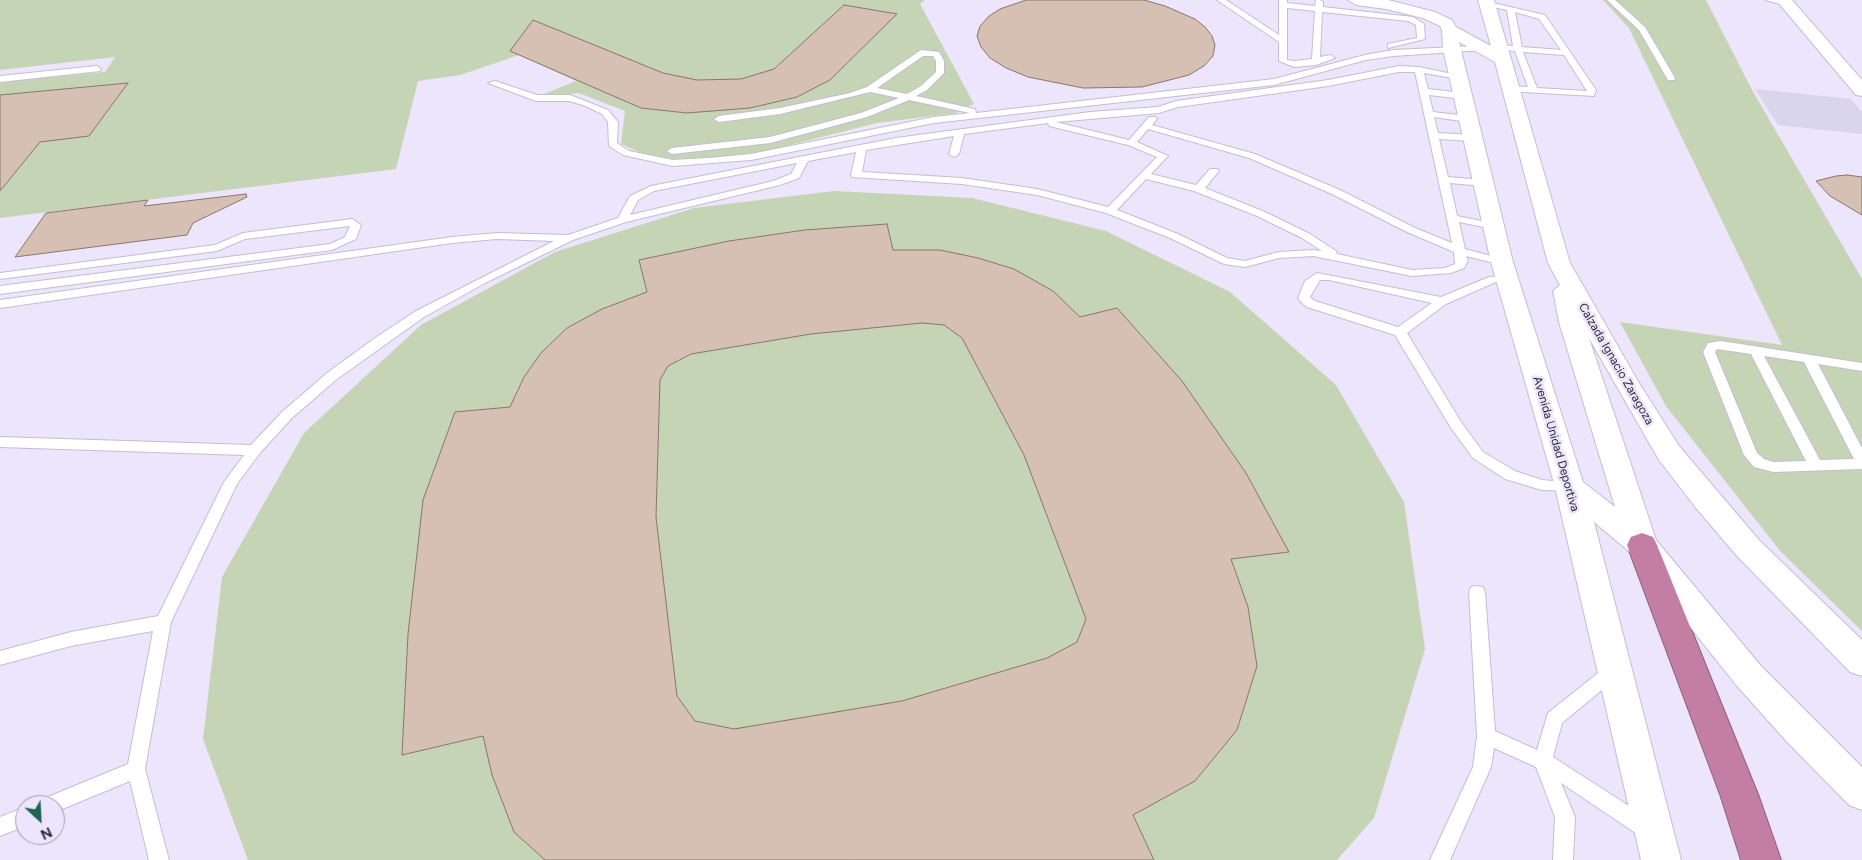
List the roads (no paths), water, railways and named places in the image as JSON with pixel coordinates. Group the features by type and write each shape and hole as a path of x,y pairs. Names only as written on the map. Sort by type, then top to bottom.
{"highway":[{"path":"1642,545 1740,797 1761,860"}],"main road":[{"path":"1356,0 1386,4 1438,18 1451,39 1494,49"},
{"path":"1786,2 1862,90"},
{"name":"Calzada Ignacio Zaragoza","path":"1488,7 1494,49 1509,89 1559,263 1626,383 1669,453 1706,500 1748,548 1862,662"},
{"name":"Avenida Unidad Deportiva","path":"1451,39 1493,226 1504,269 1570,487 1657,847"},
{"path":"1559,263 1571,322 1642,545"},
{"path":"1570,487 1642,545 1749,676 1862,792"}],"lane":[{"path":"1221,0 1283,41"},
{"path":"1296,0 1319,5 1410,19 1420,24 1421,38 1316,62 1286,63 1284,61 1283,3 1319,5 1370,6 1386,4"},
{"path":"1611,0 1642,29 1671,78"},
{"path":"1770,0 1786,2"},
{"path":"1316,62 1319,5"},
{"path":"1488,7 1510,8 1545,19 1592,90 1591,94 1509,89"},
{"path":"1494,49 1510,8"},
{"path":"492,83 536,98 570,98 586,103 605,112 613,122 612,144 626,153 673,163 751,157 906,124 983,113 1274,82 1365,58 1451,39"},
{"path":"1494,49 1566,53"},
{"path":"1494,49 1532,90"},
{"path":"672,151 728,146 796,135 864,115 909,97 940,73 940,61 936,54 927,52 916,55 870,89 835,100 795,108 718,119"},
{"path":"0,79 97,69"},
{"path":"622,220 634,198 652,190 861,149 960,132 1159,110 1176,104 1328,83 1399,69 1458,76"},
{"path":"861,149 856,175 962,181 1037,192 1110,211 1174,236 1224,261 1245,264 1279,255 1313,253 1339,257 1368,266 1412,273 1448,271 1460,266 1462,261 1461,251 1422,91 1419,70"},
{"path":"870,89 983,113"},
{"path":"1422,91 1463,96"},
{"path":"1131,143 1159,110"},
{"path":"1428,114 1470,129"},
{"path":"1043,122 1131,143 1164,156 1110,211"},
{"path":"1147,126 1252,156 1336,192 1411,230 1504,269 1493,279 1442,301 1400,332"},
{"path":"1434,136 1470,129"},
{"path":"954,154 960,132"},
{"path":"160,860 136,769 163,622 230,482 255,450 287,415 332,376 379,341 420,314 569,238 622,220 776,183 795,176 804,159"},
{"path":"1198,189 1214,171"},
{"path":"1146,176 1198,189 1268,218 1306,236 1339,257"},
{"path":"1444,180 1483,184"},
{"path":"1453,218 1493,226"},
{"path":"0,276 217,248 243,236 352,222 356,225 350,239 332,247 0,290"},
{"path":"0,304 452,240 497,236 569,238"},
{"path":"1442,301 1329,276 1317,276 1311,281 1304,298 1311,304 1400,332 1456,425 1478,455 1510,475 1542,484 1570,487"},
{"path":"1809,359 1862,462 1774,467 1759,463 1751,455 1709,352 1712,346 1720,345 1862,366"},
{"path":"1755,350 1815,464"},
{"path":"0,442 255,450"},
{"path":"1440,860 1482,767 1486,736 1477,592"},
{"path":"0,658 71,639 163,622"},
{"path":"1563,860 1565,817 1543,761 1554,719 1614,670"},
{"path":"1486,736 1543,761 1657,847"},
{"path":"1822,752 1862,776"},
{"path":"65,799 136,769"},
{"path":"0,827 15,820"}]}
